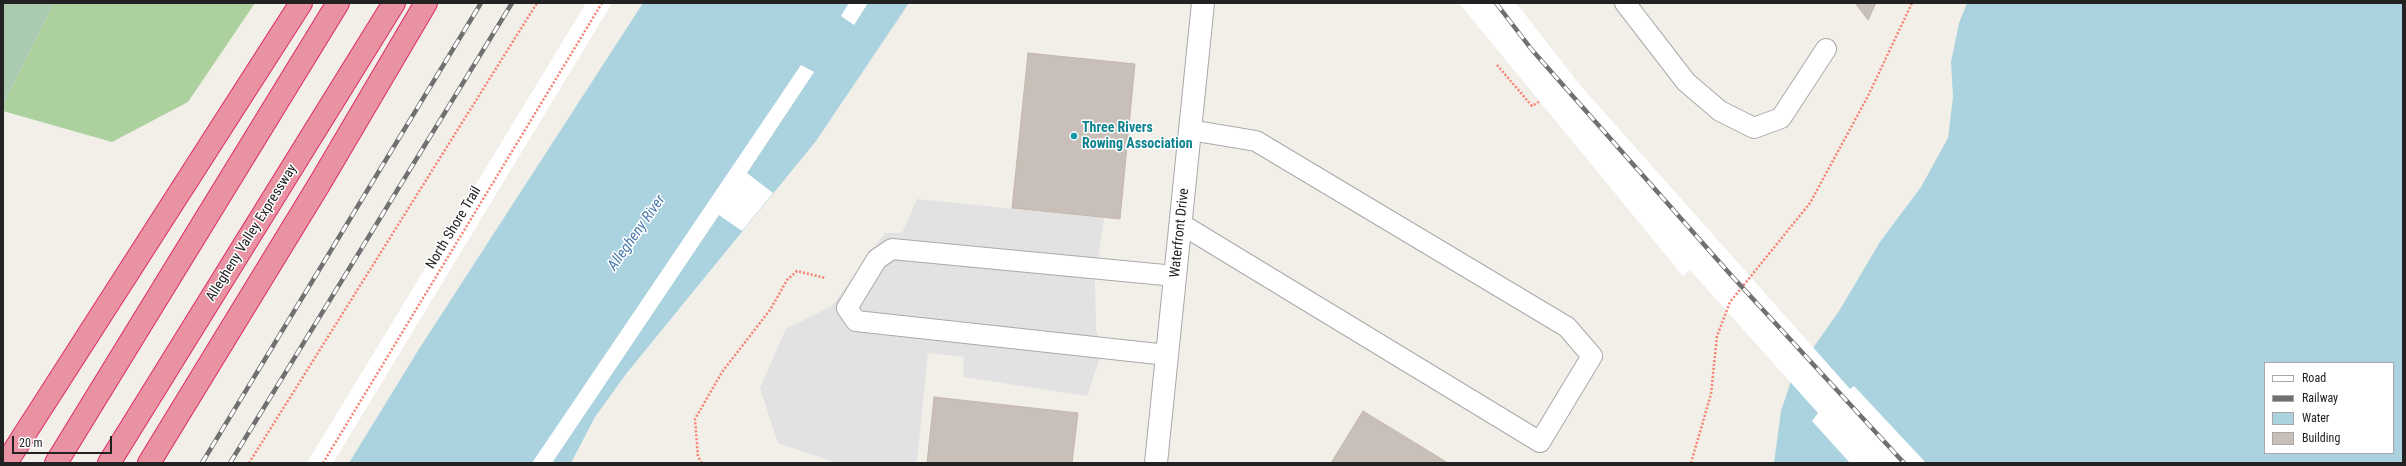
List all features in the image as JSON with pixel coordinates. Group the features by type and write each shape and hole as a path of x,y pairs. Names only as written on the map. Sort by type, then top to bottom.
{"highway":[{"path":"6,463 302,3"},
{"path":"56,463 338,3"},
{"name":"Allegheny Valley Expressway","path":"110,463 394,3"},
{"path":"149,463 320,183 426,3"}],"street":[{"name":"Waterfront Drive","path":"1156,463 1203,3"}],"lane":[{"path":"1635,6 1686,82 1720,111 1754,128 1781,118 1826,49"},
{"path":"1181,224 1540,442 1592,356 1567,327 1256,141 1190,130"},
{"path":"1167,355 856,321 847,308 877,259 892,249 1175,276"}],"path":[{"path":"249,463 537,3"},
{"name":"North Shore Trail","path":"323,463 602,3"},
{"path":"1691,463 1711,394 1717,336 1730,302 1810,203 1875,83 1912,3"},
{"path":"1497,64 1532,106 1540,101"},
{"path":"702,463 698,457 695,419 722,372 770,310 787,280 797,271 825,278"}],"green space":[{"path":"3,3 54,3 3,105"},
{"path":"54,3 255,3 188,102 112,142 3,111 3,105"}],"shaded area":[{"path":"917,199 1104,218 1095,281 1096,329 1102,351 1087,396 963,377 964,357 928,353 917,463 837,463 778,443 760,388 786,329 832,306 885,233 902,233"}],"water":[{"name":"Allegheny River","path":"643,3 909,3 816,141 626,374 595,417 571,463 349,463 419,349"},
{"path":"1967,3 2403,3 2403,463 1774,463 1781,411 1792,378 1839,311 1880,242 1921,187 1948,138 1953,97 1951,62 1959,23"}],"pier":[{"path":"586,3 612,3 333,463 307,463"},
{"path":"849,3 868,3 854,25 841,16"},
{"path":"1459,3 1516,3 1580,85 1850,389 1854,386 1926,463 1850,463 1812,421 1818,413 1690,270 1683,276"},
{"path":"801,65 814,72 747,173 773,193 742,231 719,215 552,463 532,463"}],"building":[{"path":"1855,3 1876,3 1868,20"},
{"name":"Three Rivers Rowing Association","path":"1028,53 1135,64 1120,219 1012,208"},
{"path":"934,397 1078,413 1072,463 927,463"},
{"path":"1363,411 1448,463 1331,463"}],"railway":[{"path":"202,463 481,3"},
{"path":"230,463 512,3"},
{"path":"1496,3 1532,50 1730,274 1904,463"}],"place":[{"name":"Three Rivers Rowing Association","path":"1074,136"}]}
